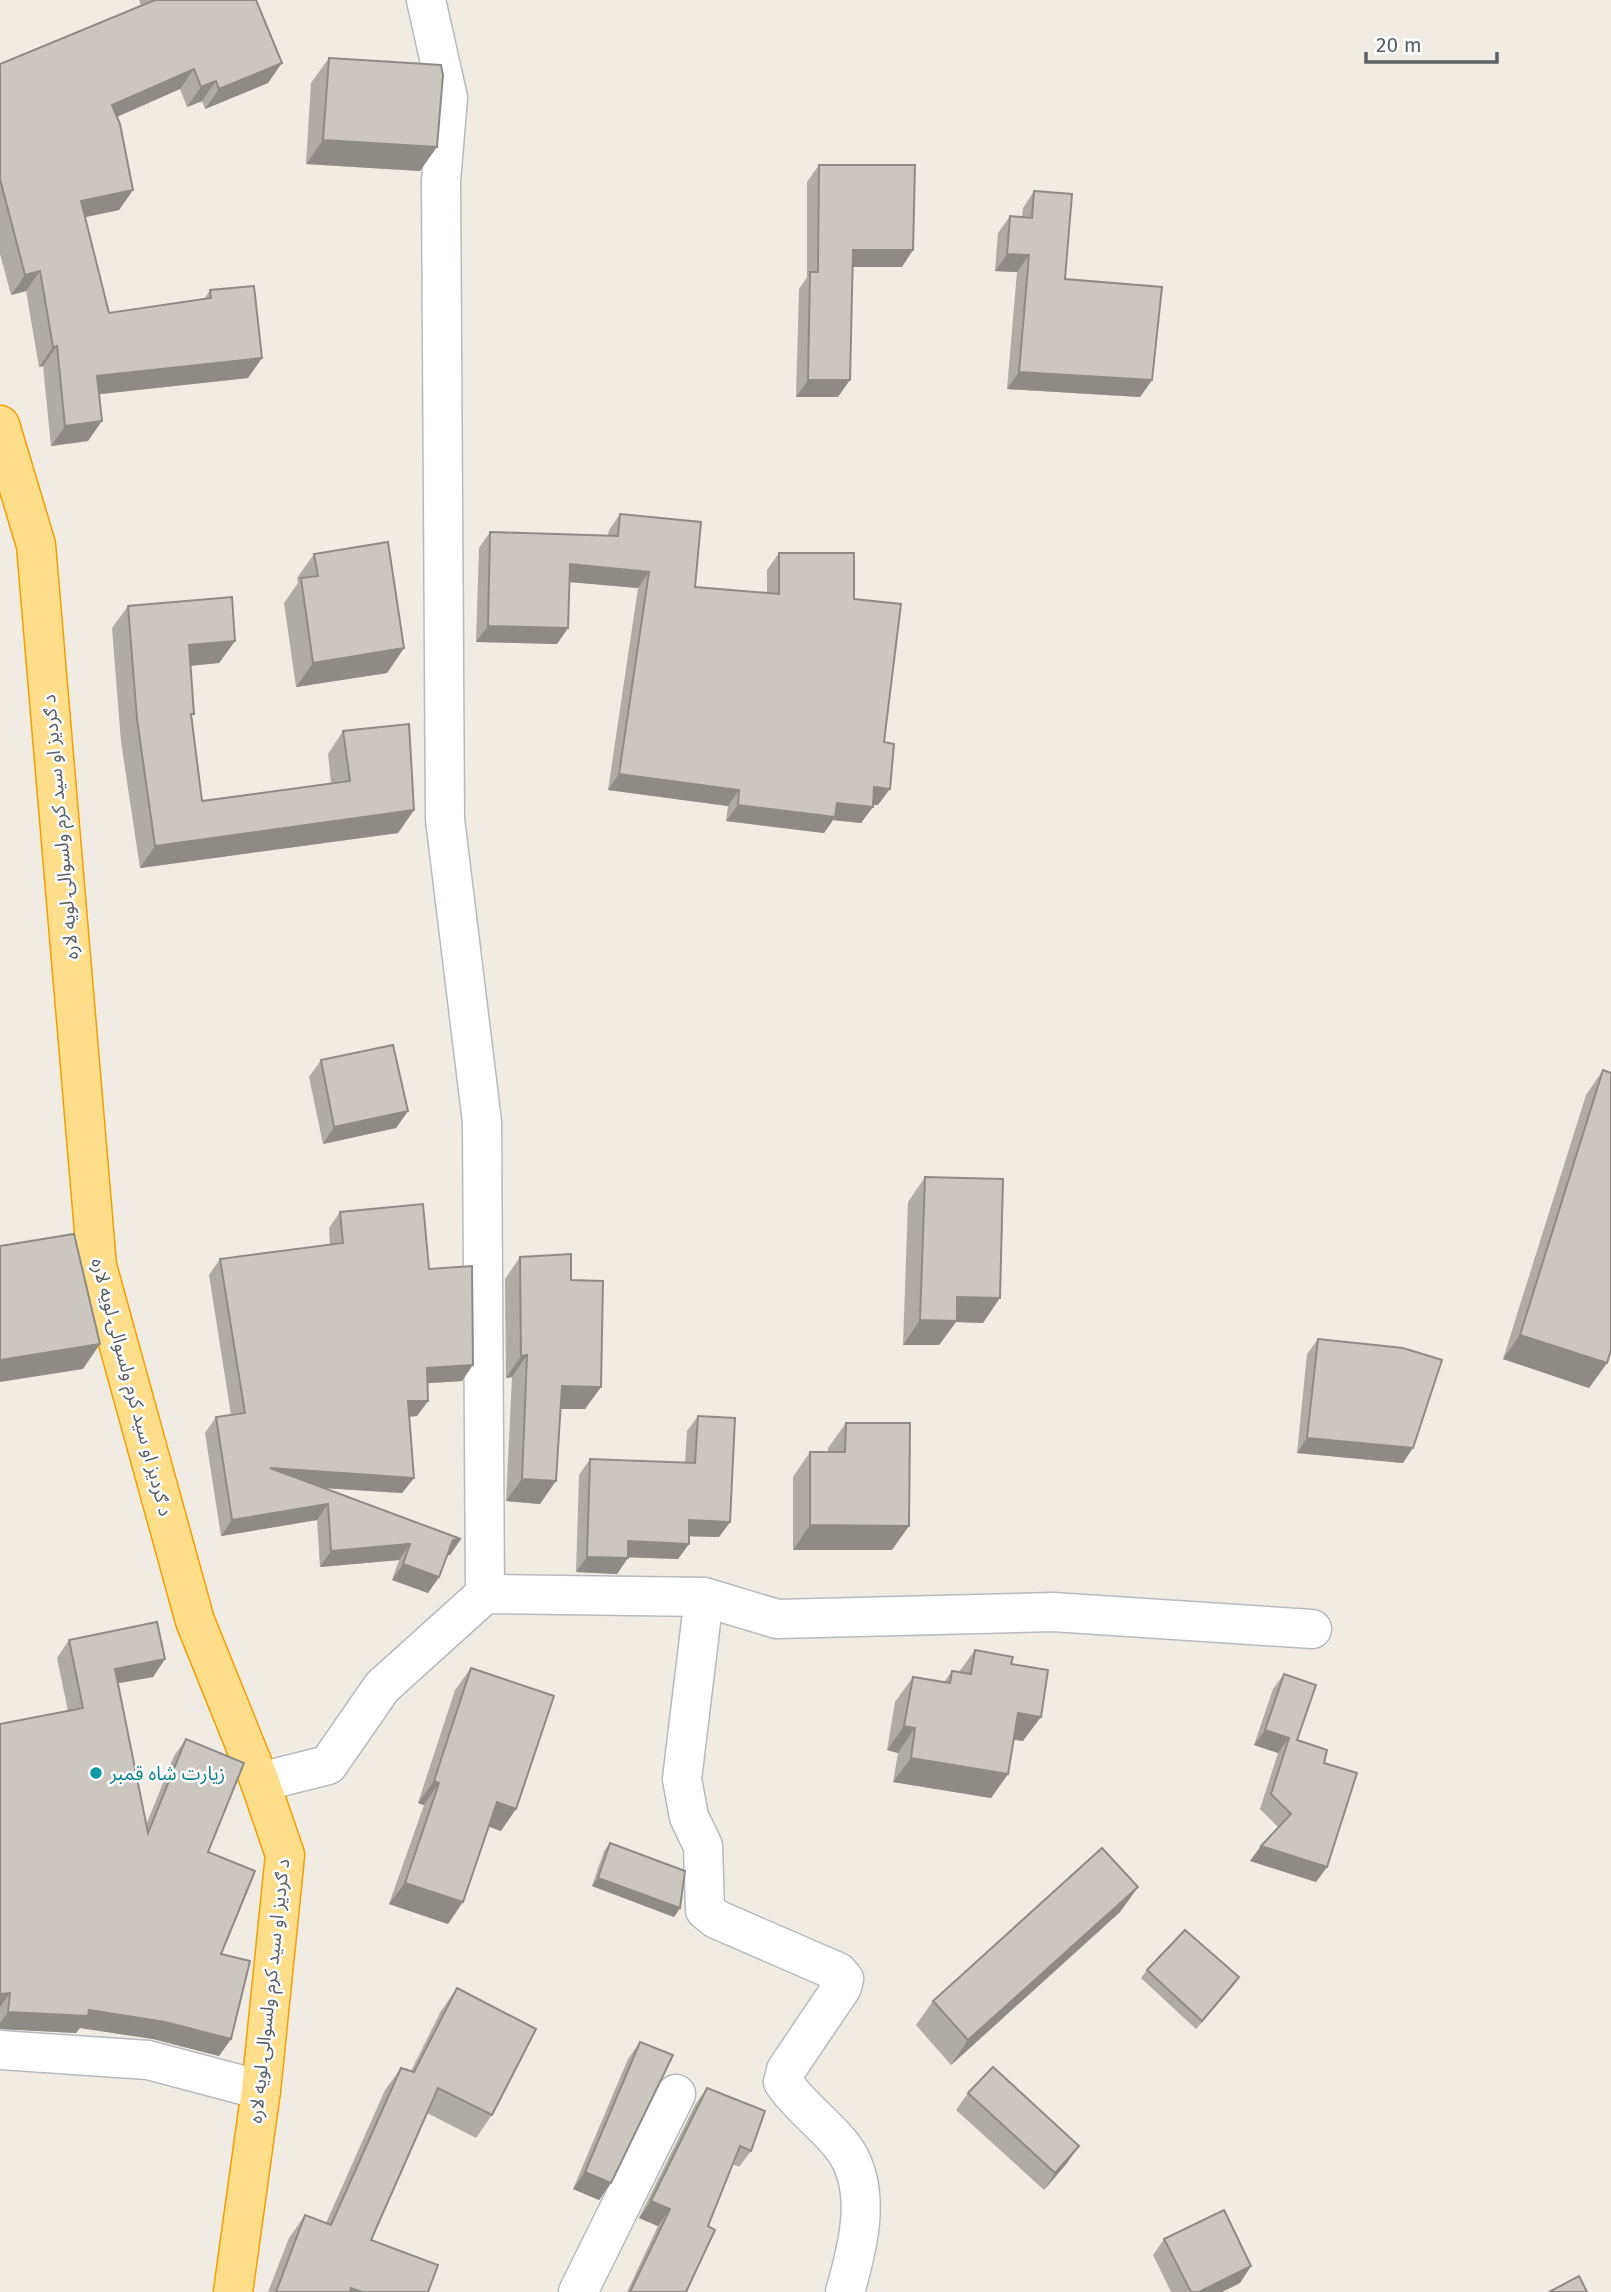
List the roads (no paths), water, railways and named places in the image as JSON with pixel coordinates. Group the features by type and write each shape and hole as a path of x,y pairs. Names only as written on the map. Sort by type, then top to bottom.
{"highway":[{"name":"د ګردیز او سید کرم ولسوالۍ لویه لاره","path":"0,425 36,545 97,1266 195,1621 260,1782 285,1855 261,2090 233,2292"}],"street":[{"path":"425,0 448,98 441,181 445,819 482,1122 485,1594"},
{"path":"260,1782 328,1765 382,1687 485,1594 704,1597 777,1619 1053,1612 1312,1629"},
{"path":"704,1597 682,1779 689,1817 703,1846 705,1910 716,1919 838,1972 844,1979 842,1987 786,2070 783,2082 844,2148 862,2194 856,2253 845,2292"},
{"path":"0,2050 148,2060 261,2090"},
{"path":"578,2292 676,2094"}],"place":[{"name":"زیارت شاه قمبر","path":"96,1773"}]}
